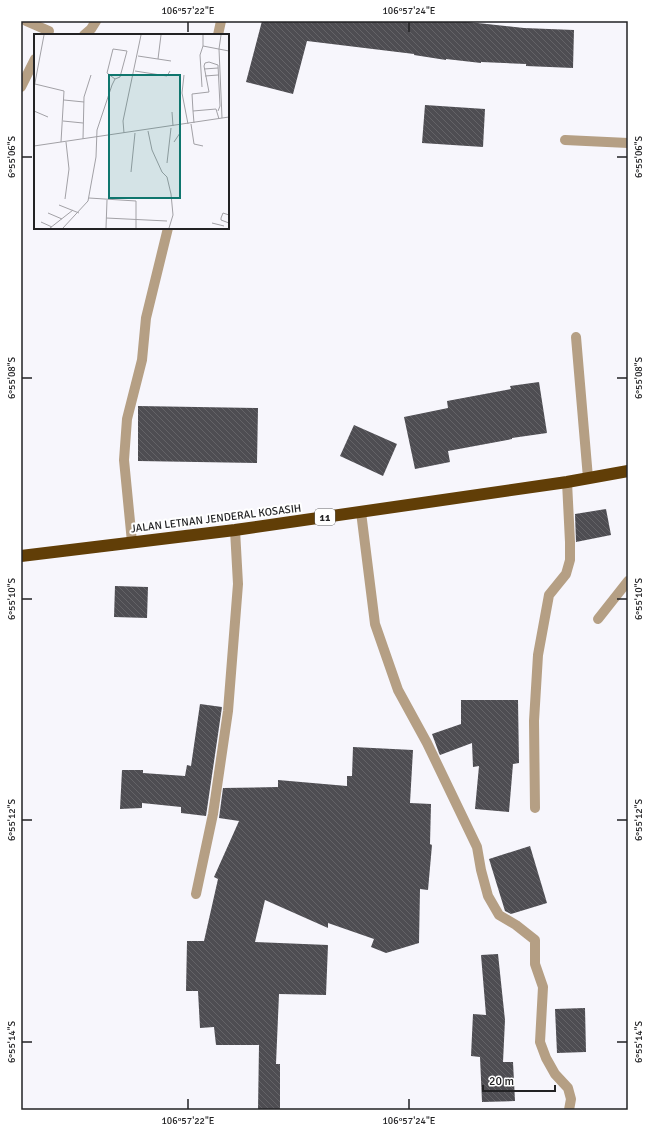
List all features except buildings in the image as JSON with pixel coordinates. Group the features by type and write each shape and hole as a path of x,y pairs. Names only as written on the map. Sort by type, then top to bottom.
{"highway":[{"name":"JALAN LETNAN JENDERAL KOSASIH","path":"21,556 235,530 566,482 628,471"}],"street":[{"path":"26,21 48,33"},
{"path":"85,34 91,29 96,21"},
{"path":"218,34 222,21"},
{"path":"21,87 34,61"},
{"path":"564,140 628,143"},
{"path":"132,542 124,460 127,419 142,360 146,318 168,229"},
{"path":"576,337 588,478"},
{"path":"536,808 534,721 538,656 549,595 566,574 570,560 566,482"},
{"path":"361,512 375,624 398,690 427,743 477,847 488,896 499,916 516,925 535,940 536,964 543,987 540,1042 546,1058 555,1074 568,1088 571,1099 569,1110"},
{"path":"196,894 213,814 228,711 238,584 235,530"},
{"path":"598,619 628,581"}]}
